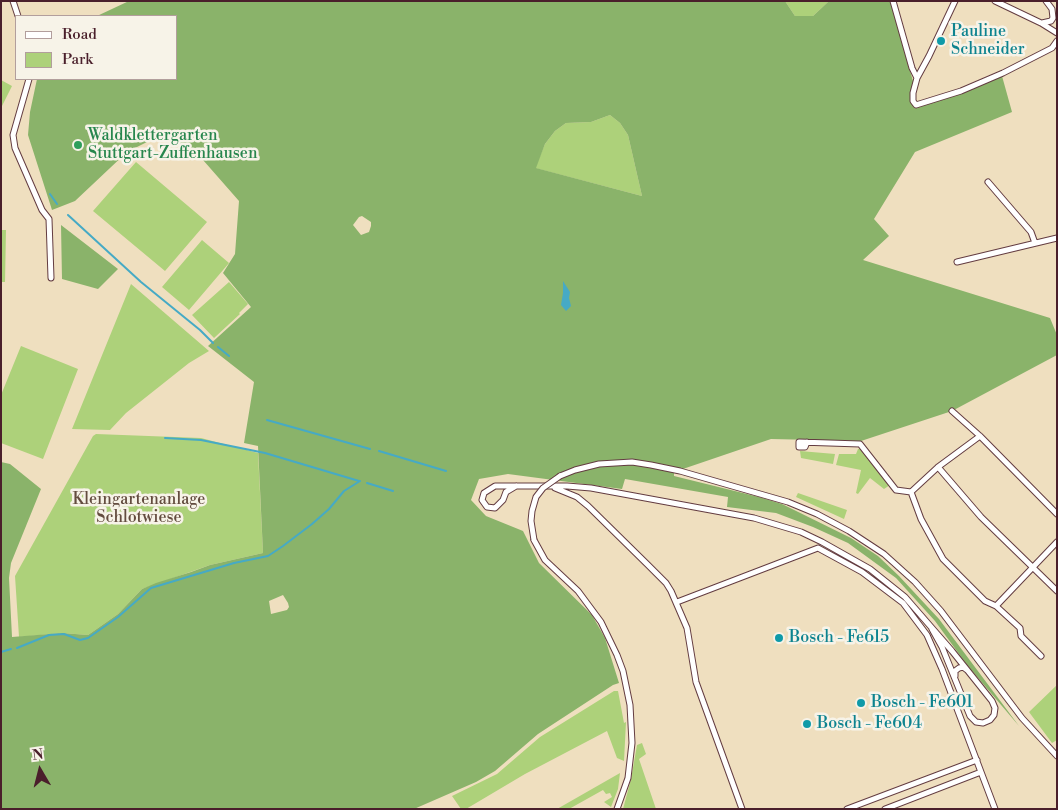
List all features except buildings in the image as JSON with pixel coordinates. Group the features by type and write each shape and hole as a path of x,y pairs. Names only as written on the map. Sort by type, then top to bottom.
{"street":[{"path":"13,1 18,15"},
{"path":"893,1 912,68 917,78"},
{"path":"955,1 917,78 913,93 913,101 916,105 961,91 1003,73 1052,48 1057,41"},
{"path":"995,1 1041,23 1057,33"},
{"path":"1041,23 1051,21 1053,18 1052,9 1046,1"},
{"path":"29,80 14,135 15,148 38,201 49,219 52,278"},
{"path":"988,182 1031,232 1036,243"},
{"path":"957,262 1057,238"},
{"path":"952,411 980,436 1057,514"},
{"path":"911,492 938,467 980,436"},
{"path":"807,442 860,444 896,490 911,492"},
{"path":"617,809 628,778 632,744 630,705 623,671 618,655 601,622 578,591 545,560 534,540 531,521 536,498 543,488 560,476 599,464 632,462 680,471 788,502 817,514 849,531 884,554 915,582 941,611 1022,718 1057,756"},
{"path":"938,467 976,511 1057,591"},
{"path":"516,486 506,492 503,500 495,508 487,507 482,500 484,493 495,486 516,486 576,486 614,491 754,518 801,532 844,553 878,574 905,597 968,670 992,701 996,708 990,720 983,723 976,722 970,716 955,676 932,629"},
{"path":"553,486 577,497 588,506 666,583 677,602 687,628 696,682 742,809"},
{"path":"911,492 921,519 943,559 985,601 996,606 1020,628 1021,636 1041,656"},
{"path":"996,606 1057,542"},
{"path":"677,602 818,548 862,572 903,603 927,635 942,669 995,809"},
{"path":"955,676 955,671 958,668 968,670"},
{"path":"847,809 977,760"},
{"path":"885,809 981,772"}],"green space":[{"path":"129,1 785,1 795,16 813,16 829,1 890,1 913,81 916,107 959,94 1002,76 1012,112 915,152 874,219 889,236 863,260 1050,318 1057,335 1057,355 952,411 861,441 771,439 674,472 674,476 782,504 851,538 878,556 939,619 1019,726 967,665 935,621 896,578 848,543 776,513 727,507 728,497 625,479 622,489 508,474 479,479 471,500 486,516 523,531 539,563 592,615 605,638 619,683 613,685 538,734 495,771 476,782 414,809 1,809 1,462 10,464 41,489 11,563 9,578 12,637 62,633 88,635 118,614 142,589 210,565 263,553 258,446 244,443 254,382 208,346 251,307 223,273 235,254 239,201 196,152 163,134 127,152 75,201 52,210 28,135 30,112 37,80 178,80 178,15 99,15","holes":["610,115 620,123 628,135 642,196 536,168 545,144 555,131 566,123 591,122","362,216 371,222 371,226 369,232 361,235 353,225","283,595 289,607 287,610 271,614 269,601"]},
{"path":"785,1 829,1 813,16 795,16"},
{"path":"1,80 12,86 1,108"},
{"path":"610,115 620,123 628,135 642,196 535,168 545,144 555,131 566,123 591,122"},
{"path":"136,162 207,222 165,271 93,211"},
{"path":"61,225 118,269 98,289 62,279"},
{"path":"1,230 6,230 5,282 1,282"},
{"path":"202,240 229,263 189,310 162,287"},
{"path":"229,282 248,304 214,338 192,315"},
{"path":"131,284 209,351 189,363 126,413 110,430 72,429"},
{"path":"21,346 78,369 43,459 1,443 1,395"},
{"name":"Kleingartenanlage Schlotwiese","path":"96,434 201,438 258,453 263,553 210,565 142,589 118,614 88,635 62,633 19,637 15,576 93,436"},
{"path":"858,449 861,449 890,485 884,489 870,478 858,494 856,493 861,470 836,465 839,454 856,454"},
{"path":"800,451 835,454 833,464 801,458"},
{"path":"798,493 847,510 844,519 796,497"},
{"path":"1057,685 1057,740 1052,743 1029,712"},
{"path":"614,691 618,691 624,723 626,722 624,761 617,758 607,731 525,774 466,809 461,809 452,796 497,774 540,737"},
{"path":"642,743 646,754 639,759 656,809 623,809 637,745"},
{"path":"620,773 618,789 611,807 604,802 612,797 610,793 606,794 603,790 569,809 557,809"}],"water":[{"path":"563,281 570,292 571,306 566,311 561,305"}],"waterway":[{"path":"50,194 57,204"},
{"path":"68,215 141,282 200,330 213,343"},
{"path":"218,347 229,356"},
{"path":"267,420 370,449"},
{"path":"165,438 201,440 265,453 359,481"},
{"path":"379,451 446,471"},
{"path":"17,648 49,635 64,634 80,640 88,638 118,617 151,588 234,563 268,556 312,524 329,509 344,491 360,481"},
{"path":"367,483 393,491"},
{"path":"1,652 11,649"}],"place":[{"name":"Pauline Schneider","path":"941,41"},
{"name":"Waldklettergarten Stuttgart-Zuffenhausen","path":"78,145"},
{"name":"Bosch - Fe615","path":"779,638"},
{"name":"Bosch - Fe601","path":"861,703"},
{"name":"Bosch - Fe604","path":"807,724"}]}
